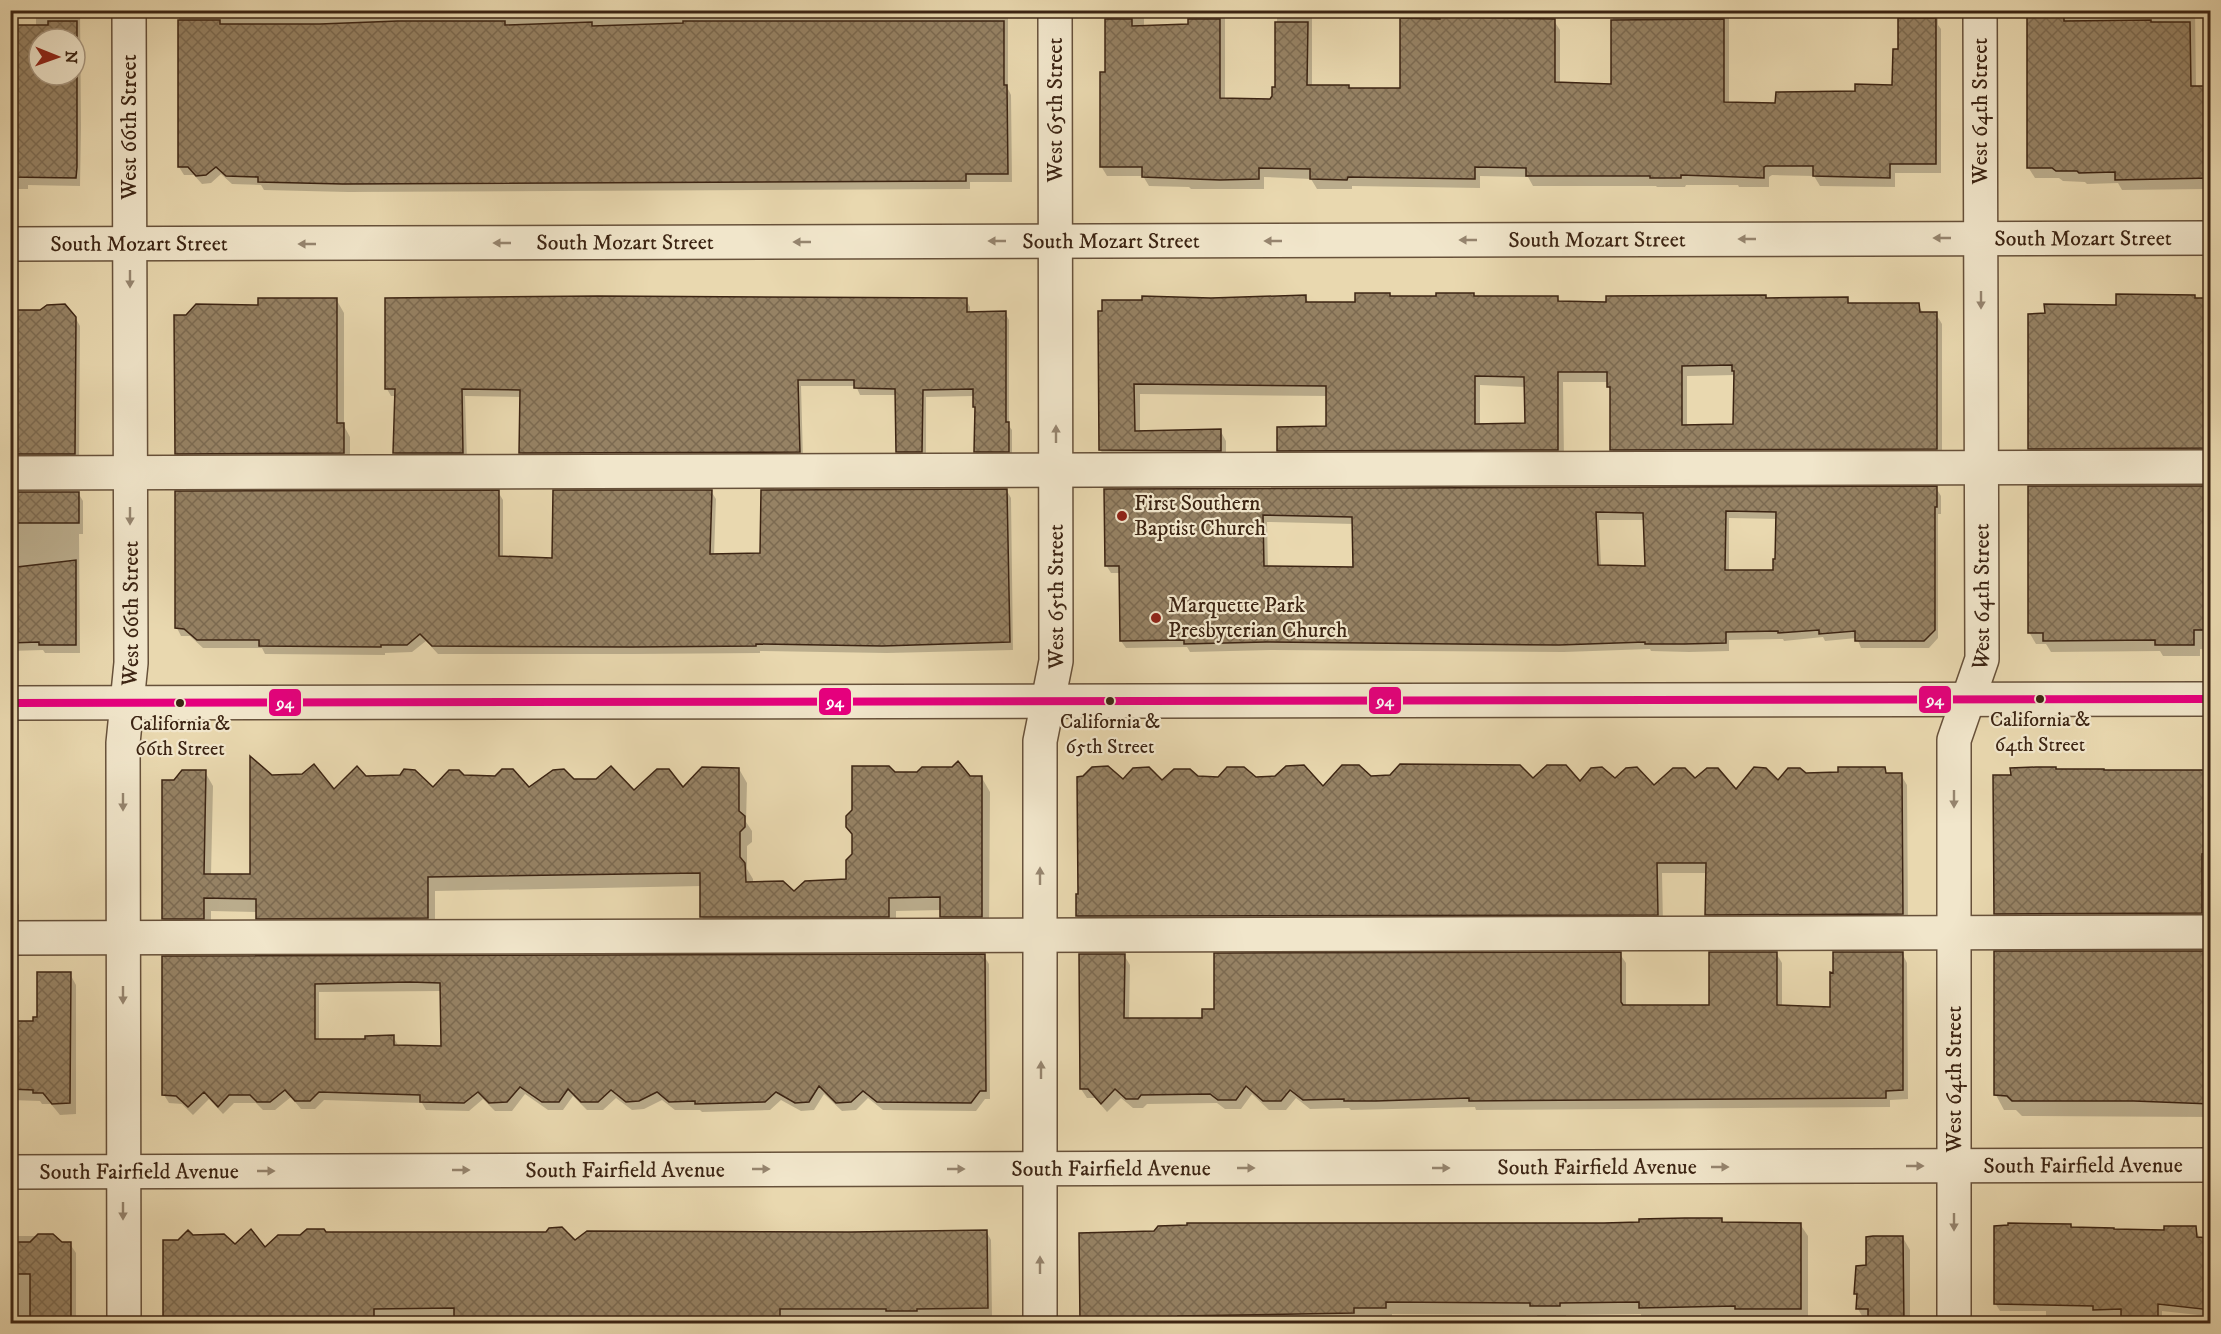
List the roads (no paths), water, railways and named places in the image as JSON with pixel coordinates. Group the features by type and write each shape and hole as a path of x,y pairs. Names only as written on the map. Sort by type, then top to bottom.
{"street":[{"name":"West 66th Street","path":"124,1323 123,743 131,663 129,10"},
{"name":"West 65th Street","path":"1040,1323 1040,741 1056,661 1055,10"},
{"name":"West 64th Street","path":"1954,1323 1954,740 1982,659 1980,10"},
{"name":"South Mozart Street","path":"10,244 2211,238"},
{"path":"10,473 2211,467"},
{"path":"10,703 2211,699"},
{"path":"10,938 2211,932"},
{"name":"South Fairfield Avenue","path":"10,1172 2211,1165"}],"place":[{"name":"First Southern Baptist Church","path":"1122,516"},
{"name":"Marquette Park Presbyterian Church","path":"1156,618"},
{"name":"California & 64th Street","path":"2040,699"},
{"name":"California & 65th Street","path":"1110,701"},
{"name":"California & 66th Street","path":"180,703"}]}
